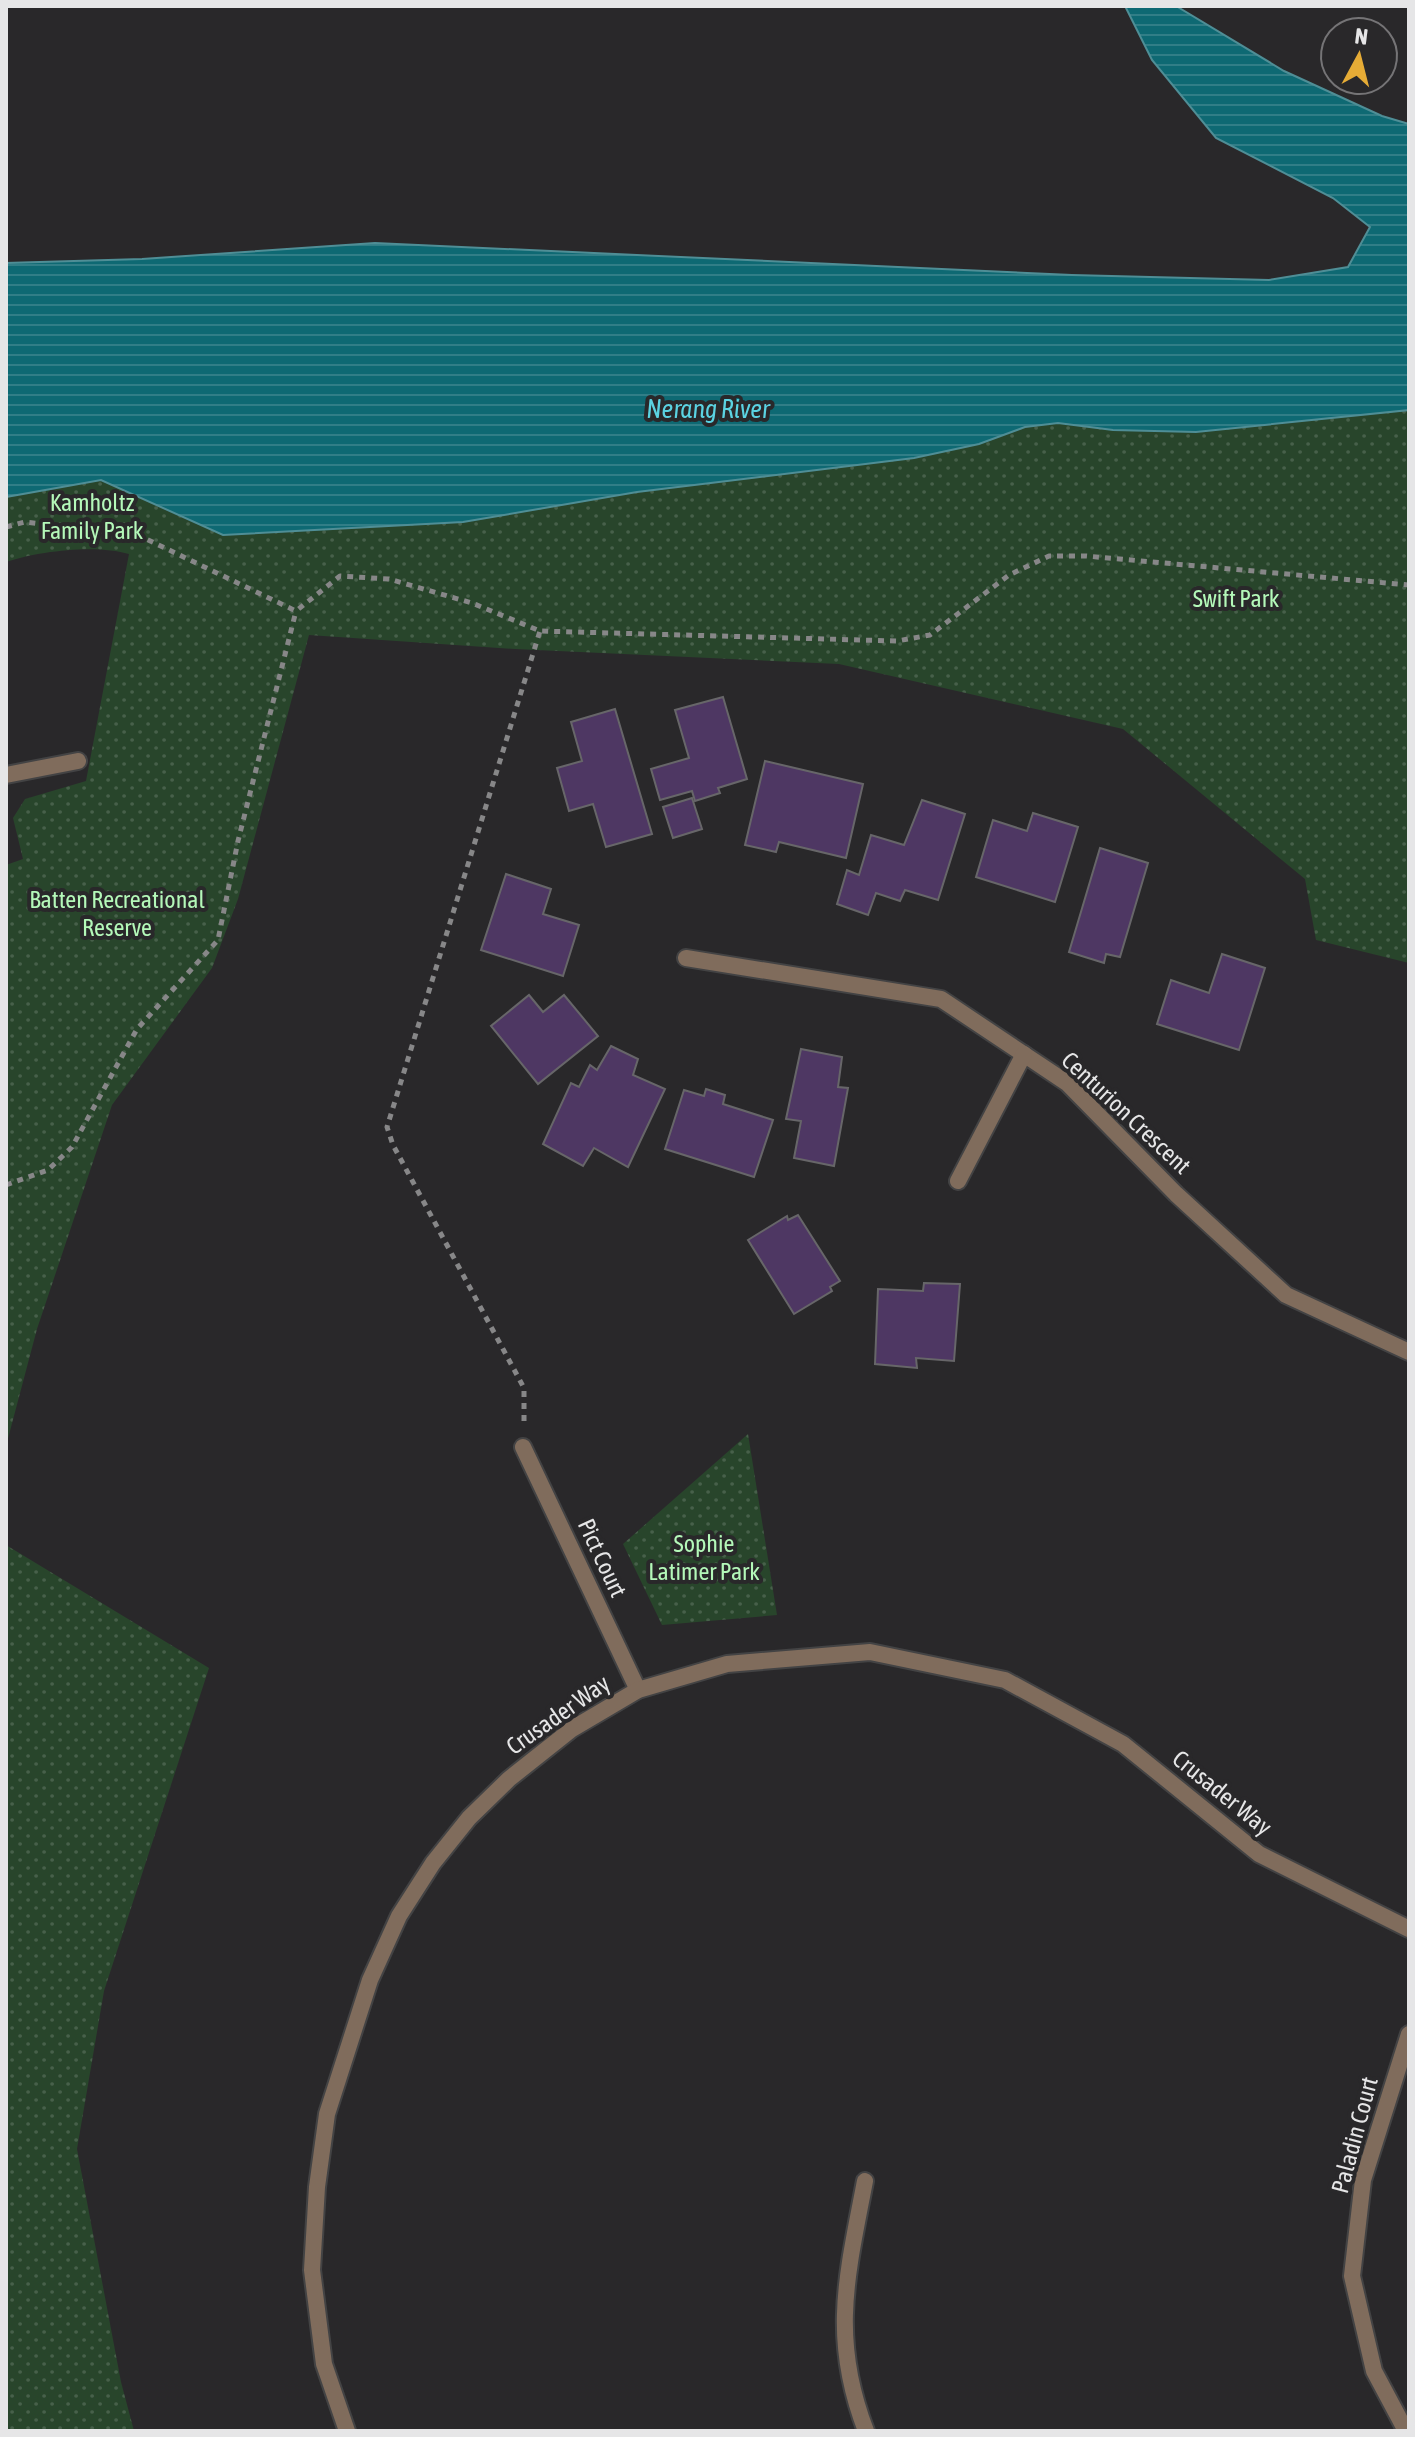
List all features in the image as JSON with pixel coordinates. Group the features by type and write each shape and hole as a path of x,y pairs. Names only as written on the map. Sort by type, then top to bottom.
{"street":[{"path":"6,775 78,761"},
{"name":"Centurion Crescent","path":"686,958 941,999 1067,1083 1176,1194 1286,1295 1409,1352"},
{"path":"958,1181 1024,1054"},
{"name":"Pict Court","path":"523,1447 638,1690"},
{"name":"Crusader Way","path":"347,2431 324,2364 312,2270 317,2187 327,2114 370,1980 399,1916 433,1863 469,1818 509,1779 572,1729 638,1690 727,1664 870,1652 1005,1680 1123,1744 1259,1854 1409,1929"},
{"name":"Paladin Court","path":"1406,2431 1374,2371 1352,2276 1363,2180 1409,2034"},
{"path":"865,2181 844,2291 844,2348 852,2396 866,2431"}],"path":[{"path":"6,527 25,522 140,536 296,611"},
{"path":"6,1185 48,1170 72,1147 137,1029 218,940 238,841 296,611 340,576 389,579 472,603 540,631 897,641 930,635 1009,575 1049,556 1086,556 1409,585"},
{"path":"523,1447 524,1388 387,1127 540,631"}],"green space":[{"name":"Swift Park","path":"1409,410 1409,963 1316,940 1305,879 1123,729 839,664 515,649 309,635 238,899 212,968 112,1105 37,1329 6,1446 6,865 23,859 13,818 25,799 86,781 129,554 101,549 68,550 6,562 6,497 101,480 223,535 463,522 637,492 914,458 979,444 1025,427 1058,423 1113,430 1196,432"},
{"name":"Sophie Latimer Park","path":"748,1434 777,1615 662,1625 623,1544"},
{"path":"6,1545 209,1668 104,1991 77,2149 121,2382 134,2431 6,2431"}],"water":[{"name":"Nerang River","path":"1125,6 1176,6 1284,71 1319,87 1319,96 1338,96 1382,116 1409,124 1409,410 1196,432 1113,430 1058,423 1025,427 979,444 914,458 637,492 463,522 223,535 101,480 6,497 6,263 142,259 375,243 1072,275 1269,280 1348,267 1370,227 1333,198 1216,138 1152,60"}],"building":[{"path":"723,697 747,779 718,788 720,793 695,801 692,791 660,800 651,769 689,758 675,710"},
{"path":"615,709 652,834 606,847 593,804 569,811 557,768 582,761 571,722"},
{"path":"765,761 863,784 846,858 779,842 776,852 745,845"},
{"path":"692,798 702,829 673,838 663,807"},
{"path":"922,800 965,814 938,900 905,890 900,901 876,893 868,915 837,904 847,870 859,875 871,835 904,845"},
{"path":"1033,813 1078,827 1055,902 976,877 993,820 1027,831"},
{"path":"1100,848 1148,863 1120,957 1106,954 1104,963 1069,952"},
{"path":"506,874 551,889 543,914 579,925 563,976 481,950"},
{"path":"1222,954 1265,968 1239,1050 1157,1024 1171,980 1209,993"},
{"path":"529,995 543,1012 564,995 598,1036 538,1084 491,1026"},
{"path":"611,1046 638,1059 633,1075 665,1089 628,1167 594,1148 583,1166 543,1144 571,1083 579,1087 590,1065 597,1070"},
{"path":"801,1049 842,1057 838,1087 848,1088 834,1166 794,1158 801,1121 786,1119"},
{"path":"706,1089 725,1095 723,1104 773,1120 754,1177 665,1149 684,1090 704,1096"},
{"path":"798,1215 840,1281 830,1287 832,1291 794,1314 748,1240 787,1216 788,1220"},
{"path":"924,1283 960,1284 954,1361 916,1358 917,1368 875,1364 878,1289 923,1291"}],"park label":[{"name":"Kamholtz Family Park","path":"92,517"},
{"name":"Batten Recreational Reserve","path":"117,914"}]}
